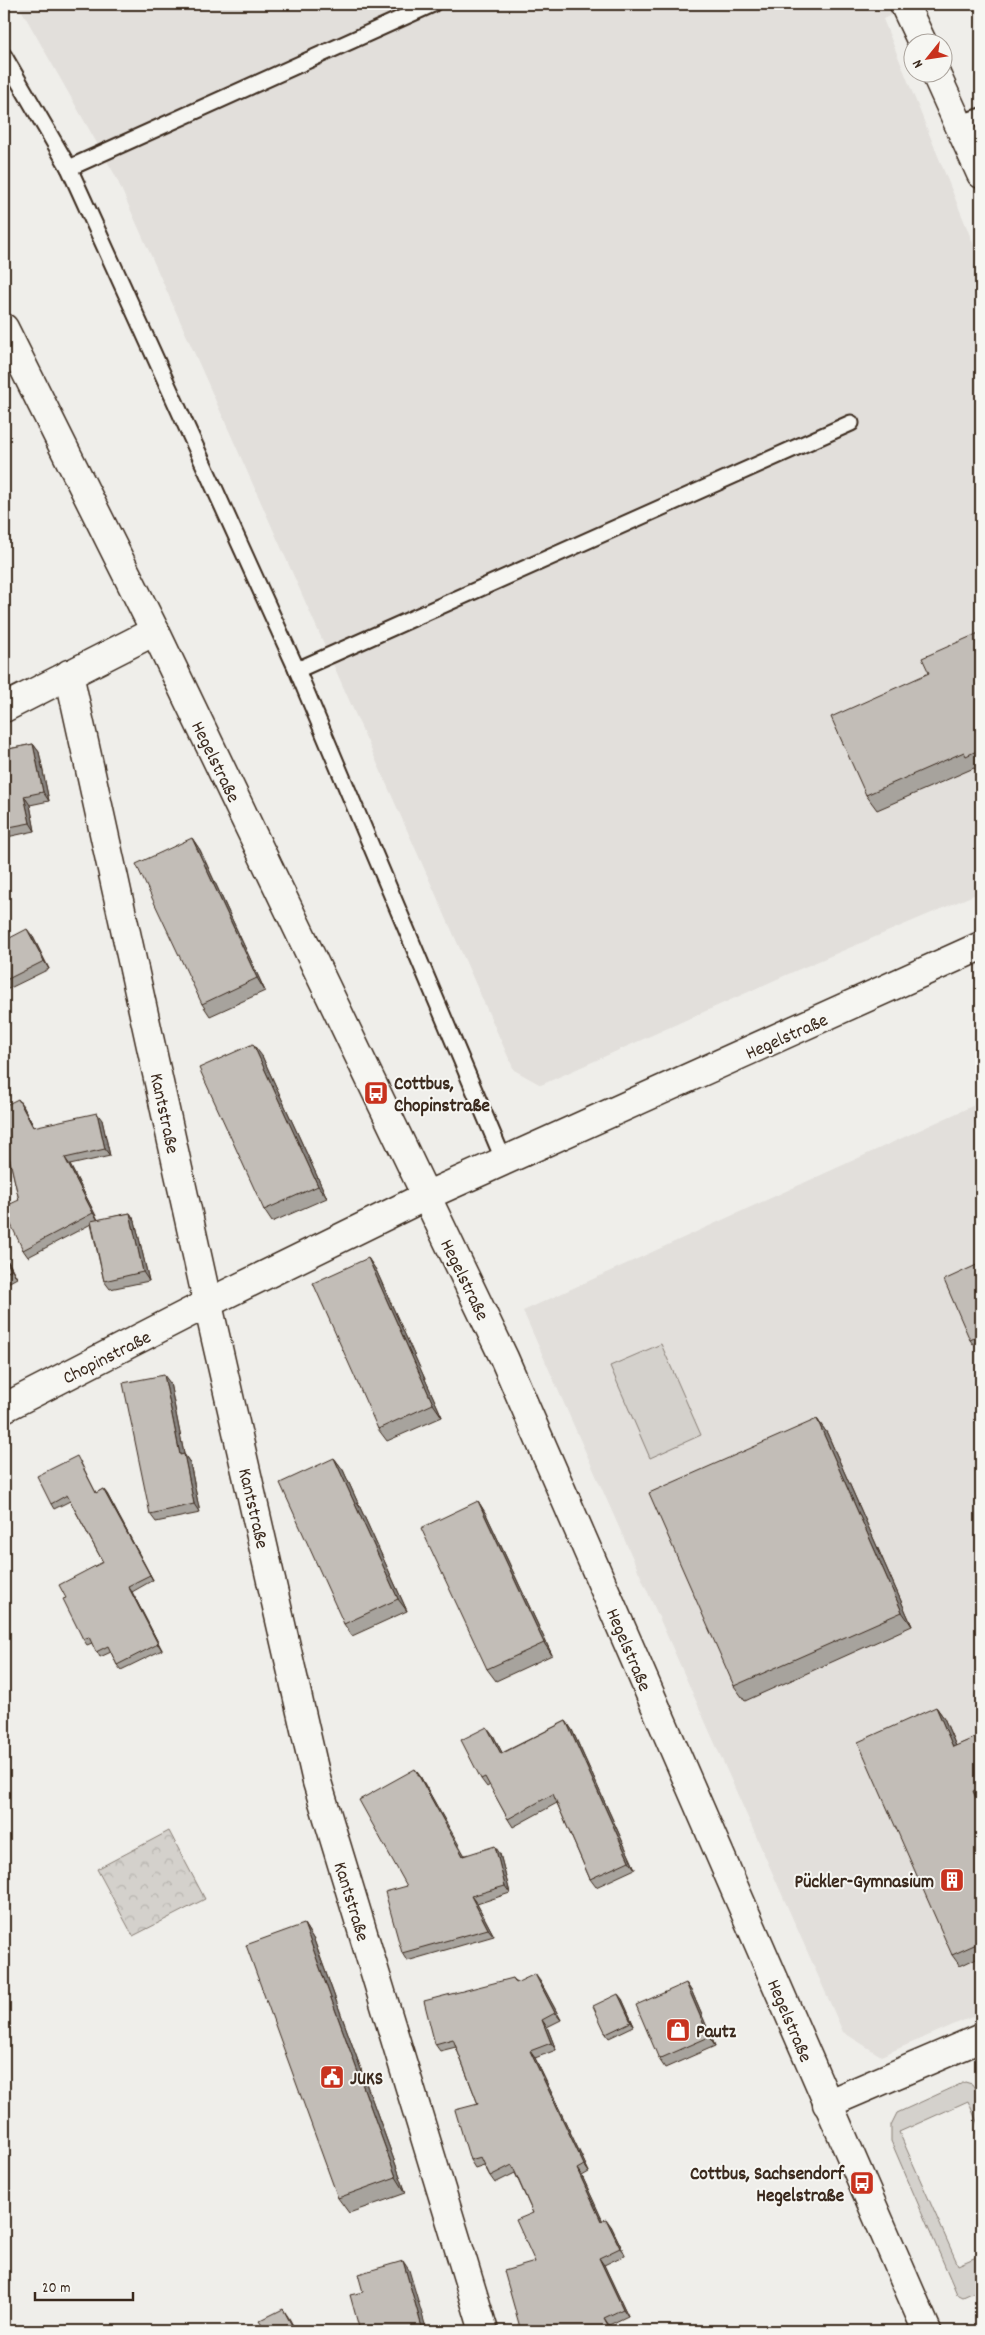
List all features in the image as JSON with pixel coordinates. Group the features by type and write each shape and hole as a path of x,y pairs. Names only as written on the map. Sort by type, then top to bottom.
{"street":[{"path":"904,4 917,32"},
{"path":"942,82 970,120 981,174"},
{"name":"Hegelstraße","path":"4,328 155,631 504,1358 927,2331"},
{"path":"4,708 155,631"},
{"name":"Kantstraße","path":"69,674 208,1303 317,1782 484,2331"},
{"name":"Hegelstraße","path":"208,1303 426,1196 981,946"},
{"name":"Chopinstraße","path":"4,1408 208,1303"},
{"path":"828,2104 979,2044"}],"lane":[{"path":"68,168 433,4"},
{"path":"4,56 68,168 297,670 504,1161"},
{"path":"297,670 851,423"}],"shaded area":[{"path":"18,4 914,4 883,19 902,66 902,82 908,82 981,263 981,892 795,971 541,1085 514,1070 115,175"},
{"path":"981,1102 981,2013 881,2056 843,2032 523,1311"}],"green space":[{"path":"661,1344 701,1435 650,1458 610,1366"},
{"path":"169,1831 205,1899 133,1936 97,1869"},
{"path":"965,2082 972,2084 981,2098 981,2131 968,2101 899,2132 958,2265 981,2255 981,2289 963,2297 957,2294 891,2141 891,2125 897,2113"}],"building":[{"path":"981,632 981,749 966,756 964,752 866,795 831,717 929,673 922,658"},
{"path":"33,744 43,792 24,796 30,823 4,828 4,750"},
{"path":"192,838 257,978 202,1004 136,864"},
{"path":"27,929 44,961 4,981 4,941"},
{"path":"253,1044 318,1186 264,1210 199,1068"},
{"path":"18,1099 33,1127 97,1113 105,1149 65,1158 93,1213 23,1250 4,1210 4,1207 19,1200 4,1135 4,1106"},
{"path":"130,1213 143,1272 104,1281 91,1221"},
{"path":"4,1256 11,1270 4,1274"},
{"path":"368,1258 433,1404 378,1429 313,1283"},
{"path":"981,1263 981,1335 970,1340 944,1280"},
{"path":"164,1375 180,1455 184,1454 194,1504 150,1514 123,1383"},
{"path":"817,1419 902,1612 734,1686 649,1493"},
{"path":"77,1456 96,1493 103,1489 150,1575 128,1586 158,1644 117,1665 108,1646 96,1652 89,1637 83,1639 63,1599 66,1598 59,1585 103,1562 67,1495 51,1504 37,1476"},
{"path":"334,1458 398,1599 344,1624 280,1483"},
{"path":"478,1501 544,1643 487,1669 421,1528"},
{"name":"Pückler-Gymnasium","path":"936,1707 953,1747 981,1735 981,1787 973,1791 981,1810 981,1942 952,1955 858,1742"},
{"path":"566,1721 629,1861 590,1879 553,1794 508,1819 485,1777 481,1779 461,1740 487,1727 501,1754"},
{"path":"415,1769 463,1856 495,1846 505,1886 471,1896 488,1929 402,1953 385,1892 407,1886 359,1800"},
{"name":"JUKS","path":"304,1924 396,2177 338,2198 246,1945"},
{"path":"535,1974 555,2013 542,2020 551,2043 530,2051 584,2165 577,2169 601,2221 606,2219 620,2248 599,2258 623,2309 604,2318 611,2331 521,2331 504,2271 535,2262 516,2220 533,2213 512,2165 490,2176 481,2157 470,2160 455,2110 478,2104 453,2039 435,2044 424,2001 513,1978 516,1983"},
{"name":"Pautz","path":"686,1983 709,2037 659,2059 636,2005"},
{"path":"618,1994 631,2022 606,2034 593,2006"},
{"path":"403,2261 423,2331 360,2331 350,2295 363,2292 358,2274"},
{"path":"283,2309 295,2331 266,2331 259,2321"}],"place":[{"name":"Cottbus, Chopinstraße","path":"376,1093"},
{"name":"Pückler-Gymnasium","path":"952,1880"},
{"name":"Pautz","path":"678,2030"},
{"name":"JUKS","path":"332,2077"},
{"name":"Cottbus, Sachsendorf Hegelstraße","path":"862,2183"}]}
